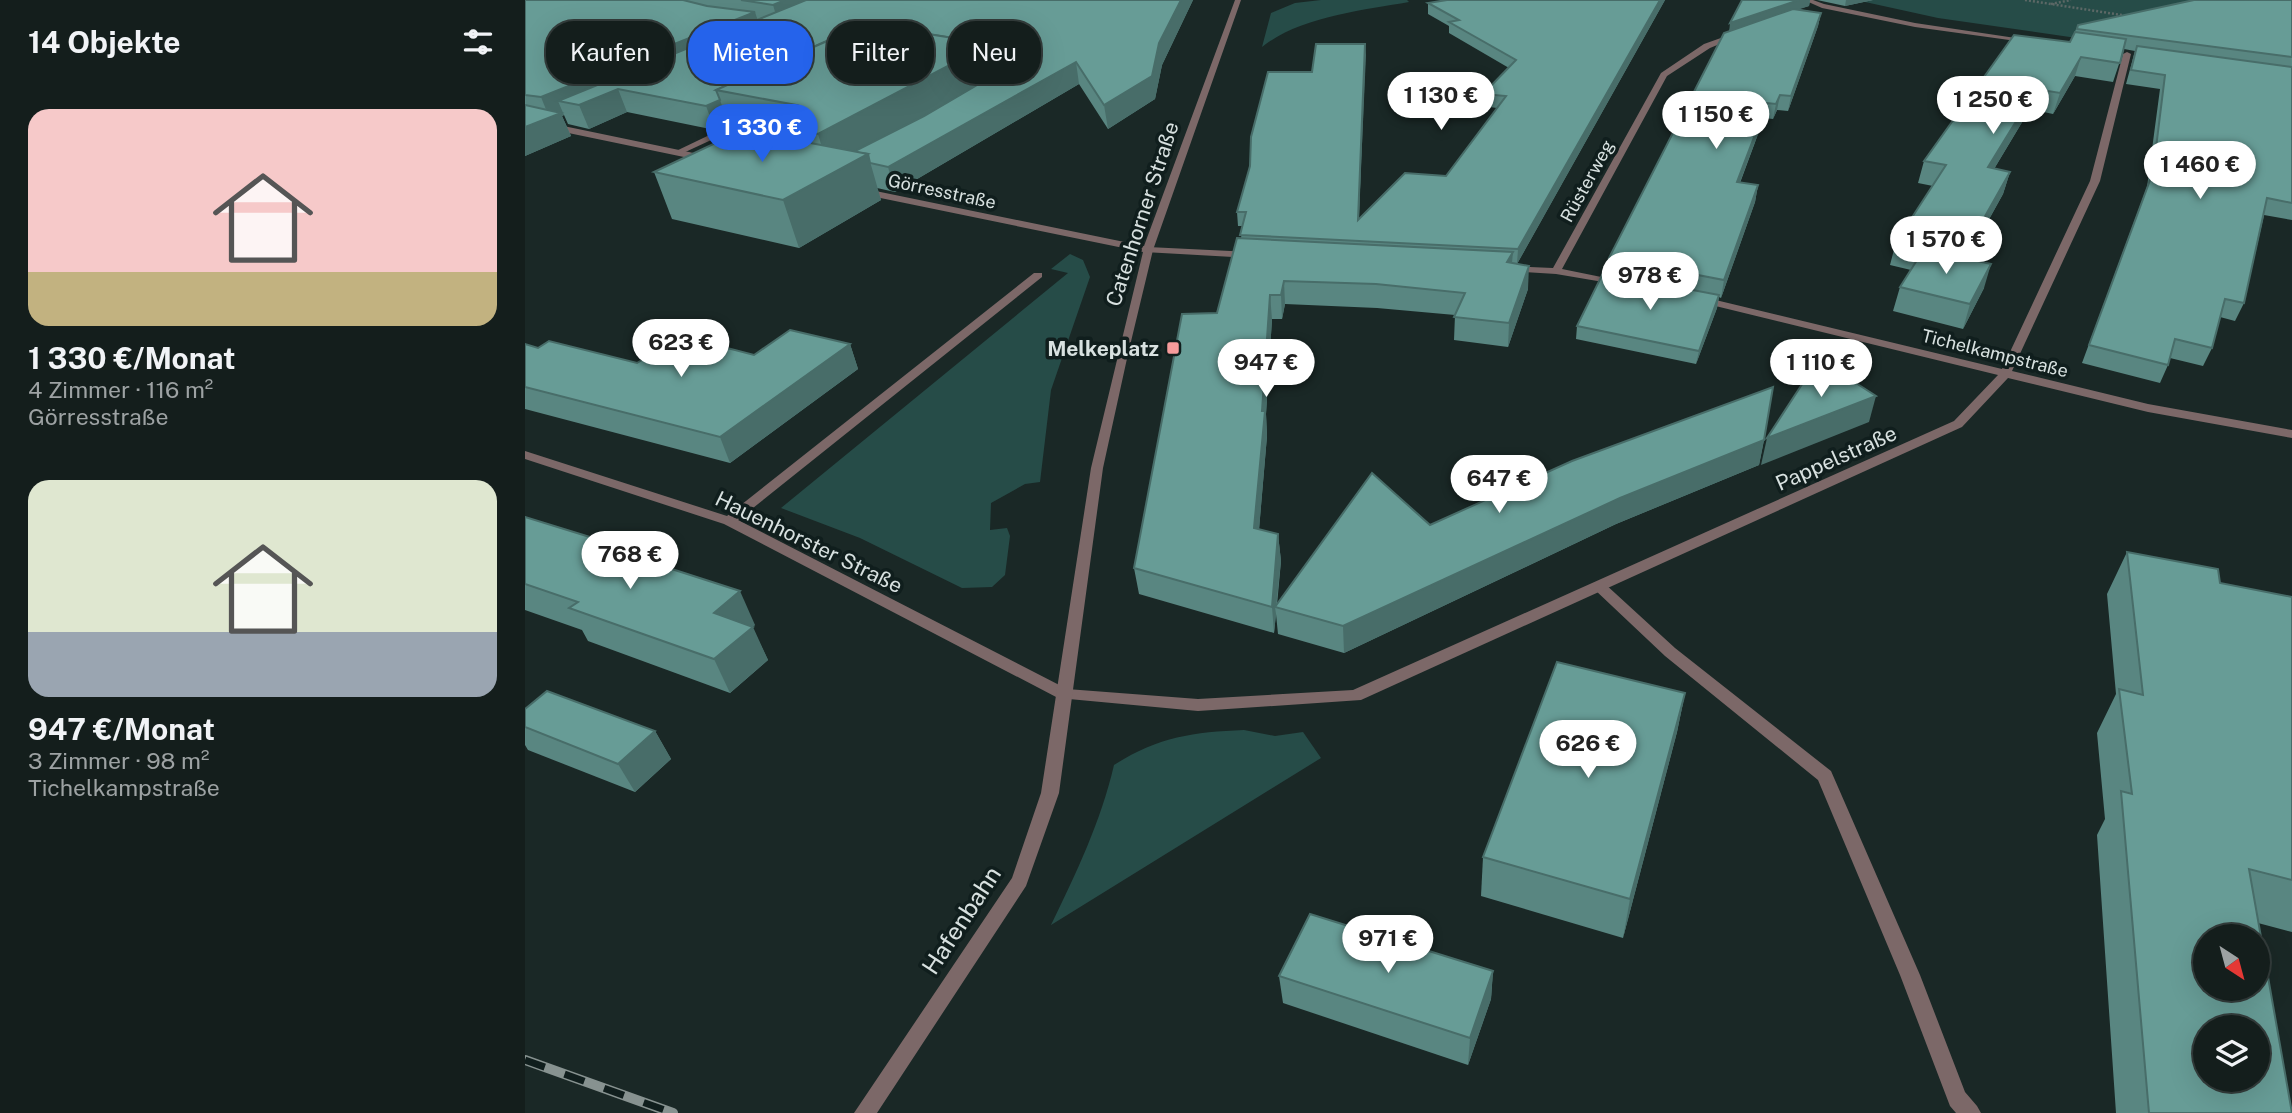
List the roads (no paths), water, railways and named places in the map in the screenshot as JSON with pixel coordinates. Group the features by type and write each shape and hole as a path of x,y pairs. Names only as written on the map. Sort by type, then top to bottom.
{"street":[{"name":"Catenhorner Straße","path":"1064,694 1097,468 1148,250 1238,0"},
{"path":"1807,0 1822,6 1915,25 2034,41"},
{"path":"1809,10 1822,6"},
{"name":"Rüsterweg","path":"1556,271 1664,75 1707,46 1745,33"},
{"name":"Pappelstraße","path":"1064,694 1198,705 1355,696 1958,424 2005,374 2095,181 2127,54"},
{"path":"678,152 751,117"},
{"path":"549,126 562,120"},
{"path":"525,121 716,160"},
{"name":"Görresstraße","path":"846,187 1148,250"},
{"path":"1148,250 1270,256"},
{"path":"1501,268 1556,271 1623,284"},
{"path":"729,521 1038,275"},
{"name":"Tichelkampstraße","path":"1690,298 1757,311 2148,408 2292,434"},
{"name":"Hauenhorster Straße","path":"525,455 729,521 1064,694"},
{"path":"1599,586 1670,652 1825,776 1910,975 1957,1100 1971,1113"},
{"name":"Hafenbahn","path":"865,1113 1020,881 1050,793 1064,694"}],"railway":[{"path":"525,1060 673,1113"}],"place":[{"name":"Melkeplatz","path":"1173,348"}]}
